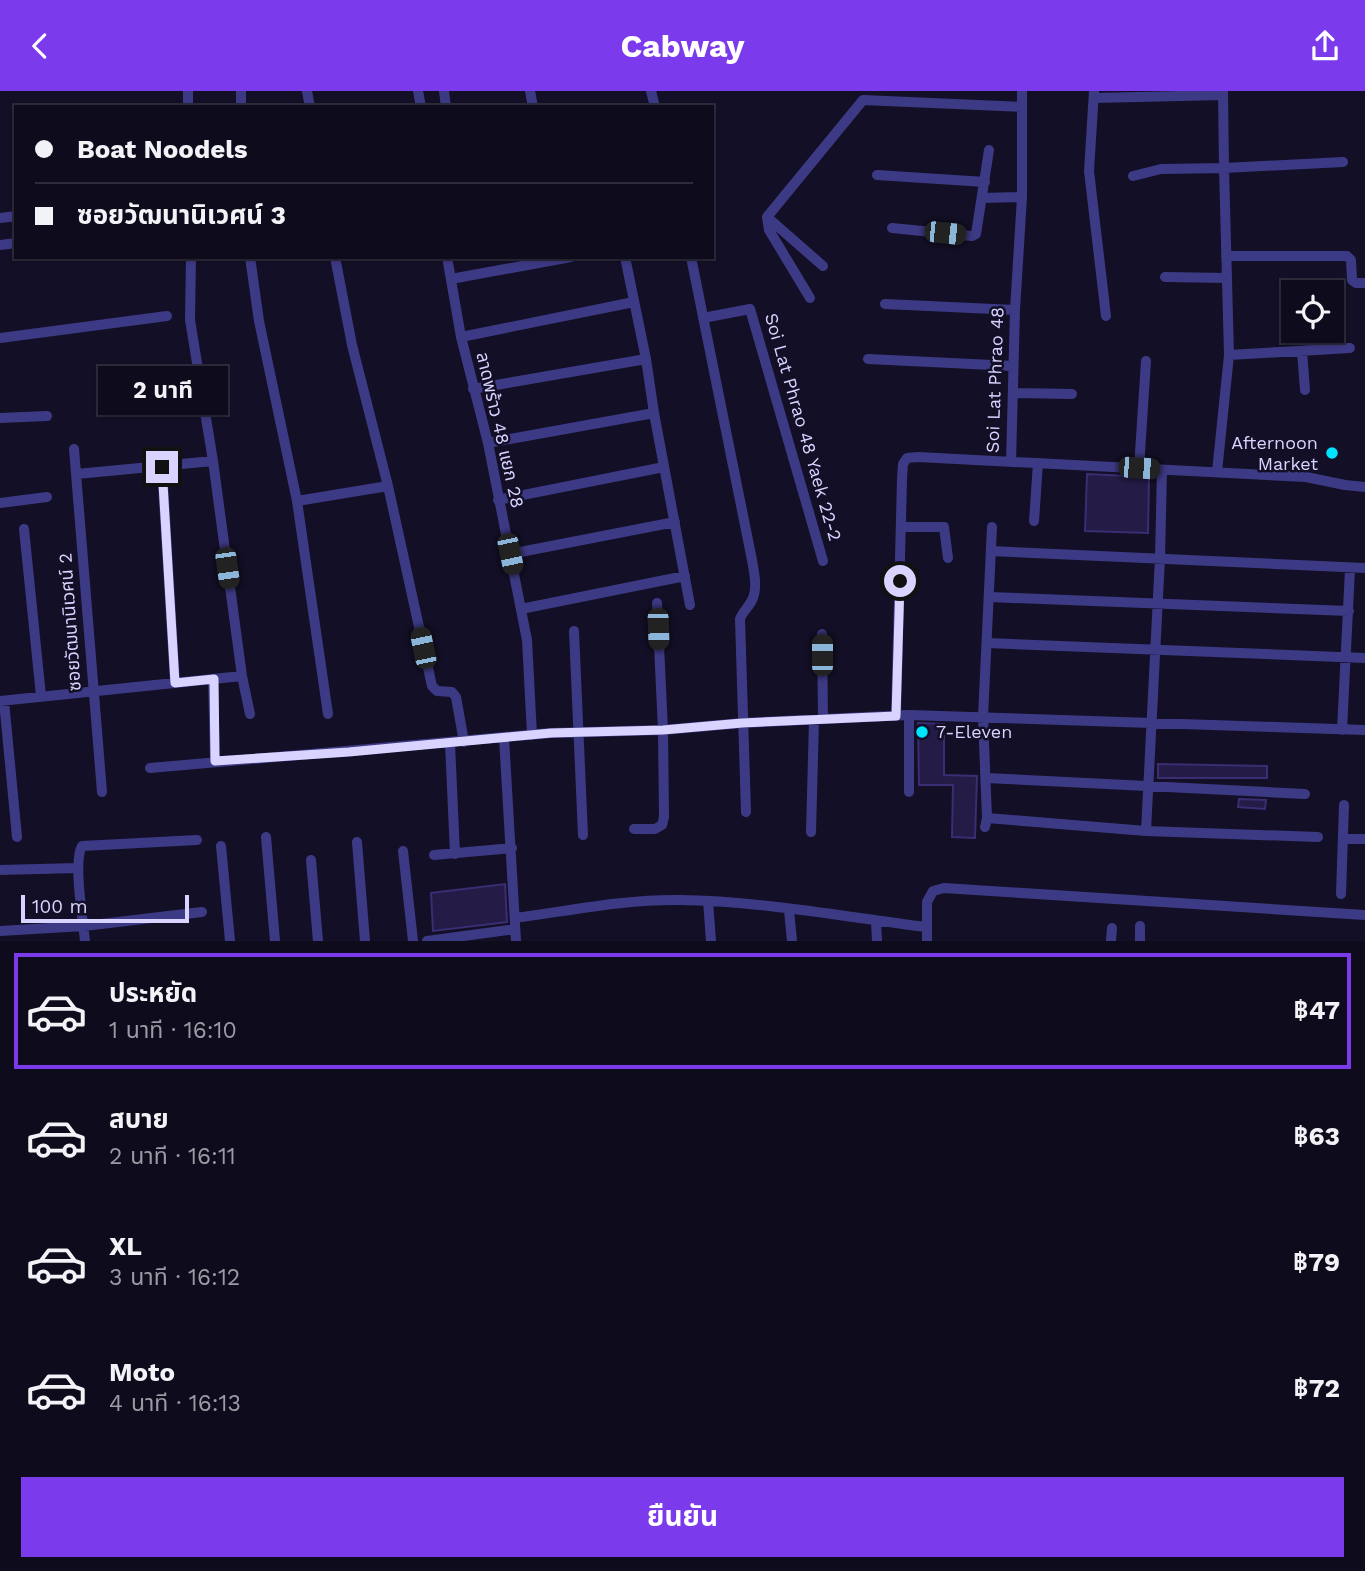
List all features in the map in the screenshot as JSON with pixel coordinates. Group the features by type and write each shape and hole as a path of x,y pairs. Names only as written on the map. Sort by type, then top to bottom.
{"street":[{"name":"Soi Lat Phrao 48","path":"896,716 902,472 907,459 918,457 1011,462 1015,310 1022,197 1022,91"},
{"path":"1105,316 1089,171 1094,95 1223,93 1229,355 1217,472"},
{"path":"810,298 769,230 767,217 862,95 1022,107"},
{"path":"892,228 972,236 978,230 989,150"},
{"path":"1133,176 1161,170 1343,162"},
{"path":"877,176 985,182"},
{"path":"982,198 1022,197"},
{"path":"767,217 823,266"},
{"path":"1226,256 1347,256 1351,260 1352,280 1365,283"},
{"path":"191,259 190,320 213,461 242,676 250,713"},
{"path":"250,259 259,321 297,501 328,714"},
{"path":"335,259 352,345 388,487 432,686 437,691 454,694 464,742"},
{"name":"ลาดพร้าว 48 แยก 28","path":"447,259 461,337 488,443 529,651 533,735"},
{"path":"451,279 560,259"},
{"path":"625,259 690,605"},
{"path":"691,259 755,585 753,599 745,607 740,619 746,812"},
{"path":"1165,277 1227,278"},
{"path":"461,337 634,302"},
{"path":"885,304 1015,310"},
{"name":"Soi Lat Phrao 48 Yaek 22-2","path":"703,318 750,309 823,561"},
{"path":"0,338 167,316"},
{"path":"1229,355 1350,348"},
{"path":"1303,351 1305,390"},
{"path":"473,389 646,359"},
{"path":"869,359 1013,366"},
{"path":"1139,468 1146,361"},
{"path":"1013,393 1072,394"},
{"path":"488,443 654,413"},
{"path":"0,418 47,416"},
{"name":"ซอยวัฒนานิเวศน์ 2","path":"74,449 102,792"},
{"path":"77,474 213,461"},
{"path":"1011,462 1306,477 1365,487"},
{"path":"1034,521 1038,463"},
{"path":"162,467 175,683"},
{"path":"498,500 664,467"},
{"path":"1146,831 1162,470"},
{"path":"297,501 388,487"},
{"path":"0,503 47,497"},
{"path":"510,554 675,522"},
{"path":"901,527 944,527 948,558"},
{"path":"992,527 982,717 986,823 1318,838"},
{"path":"24,529 41,696"},
{"path":"991,551 1365,569"},
{"path":"1342,730 1350,569"},
{"path":"521,609 685,576"},
{"path":"989,597 1349,611"},
{"path":"634,829 656,829 662,825 664,817 657,603"},
{"path":"574,631 583,835"},
{"path":"811,832 822,634"},
{"path":"987,643 1365,659"},
{"path":"17,837 2,701 242,676"},
{"path":"214,679 215,761"},
{"path":"909,715 909,792"},
{"path":"150,768 533,735 909,715 1365,730"},
{"path":"504,738 515,929"},
{"path":"450,743 455,854"},
{"path":"986,778 1305,794"},
{"path":"1341,894 1344,805"},
{"path":"266,837 275,941"},
{"path":"1344,839 1365,839"},
{"path":"85,941 78,867 79,849 88,844 197,840"},
{"path":"357,842 365,941"},
{"path":"221,846 230,941"},
{"path":"433,855 512,848"},
{"path":"403,851 412,941"},
{"path":"311,860 318,941"},
{"path":"0,870 78,867"},
{"path":"927,941 927,902 933,891 944,888 1365,915"},
{"path":"428,941 515,929 648,901 708,901 926,927"},
{"path":"708,901 711,941"},
{"path":"789,910 792,941"},
{"path":"0,931 84,926 202,912"},
{"path":"876,921 877,941"},
{"path":"1140,926 1140,941"},
{"path":"1111,941 1112,928"}],"building":[{"path":"1087,474 1149,477 1148,533 1085,531"},
{"path":"918,723 944,724 944,775 977,776 975,838 952,837 953,785 919,785"},
{"path":"1158,764 1267,766 1267,778 1158,778"},
{"path":"1239,799 1266,800 1265,809 1238,807"},
{"path":"505,884 507,922 433,931 431,893"}],"place":[{"name":"Afternoon Market","path":"1332,453"},
{"name":"7-Eleven","path":"922,732"}],"route":[{"path":"162,467 175,683 214,679 215,761 349,752 551,733 663,730 742,723 896,716 900,581"}]}
